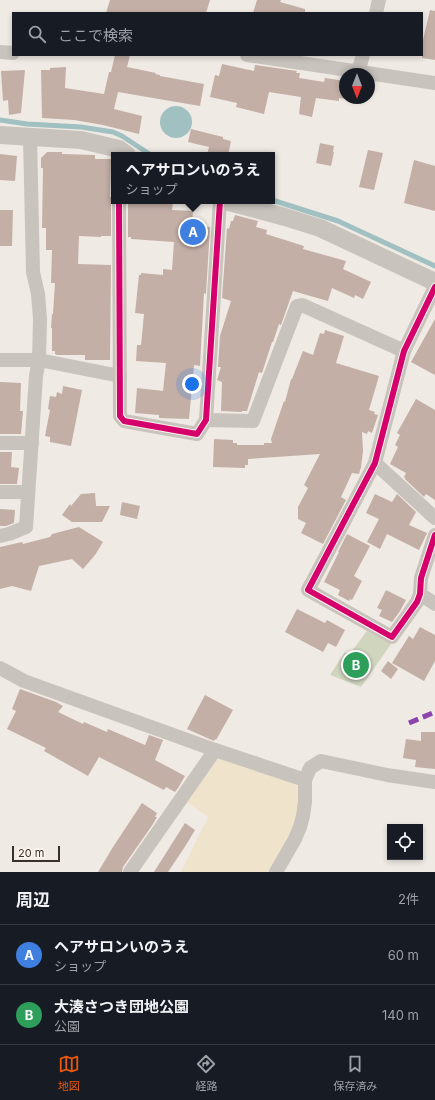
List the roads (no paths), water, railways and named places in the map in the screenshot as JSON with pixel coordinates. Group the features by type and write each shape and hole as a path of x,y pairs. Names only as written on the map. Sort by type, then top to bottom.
{"street":[{"path":"376,12 380,0"},
{"path":"0,52 12,53"},
{"path":"254,56 339,69"},
{"path":"359,68 363,56"},
{"path":"375,74 435,83"},
{"path":"0,135 81,140 119,152"},
{"path":"0,536 26,527 36,376 39,360 40,319 38,294 33,272 30,137"},
{"path":"120,204 120,416 124,421 197,434 206,420 220,204"},
{"path":"236,204 320,228 435,282"},
{"path":"435,286 404,351 375,463 308,590 392,637 420,594 420,578 435,535"},
{"path":"206,420 253,421 297,306 302,305 404,351"},
{"path":"0,360 39,360 120,376"},
{"path":"0,443 32,443"},
{"path":"375,463 435,518"},
{"path":"0,492 28,492"},
{"path":"420,594 435,604"},
{"path":"0,668 24,681 215,750 305,780"},
{"path":"130,872 215,750"},
{"path":"276,872 295,839 300,827 305,802 305,780 310,768 321,761 387,775 435,782"}],"water":[{"path":"173,106 179,106 189,113 192,122 191,128 185,135 179,138 173,138 163,131 160,125 160,119 167,109"}],"waterway":[{"path":"0,120 27,124 81,127 113,132 146,152"},
{"path":"275,201 338,221 435,266"}],"place":[{"name":"ヘアサロンいのうえ","path":"193,232"},
{"name":"大湊さつき団地公園","path":"356,665"}]}
